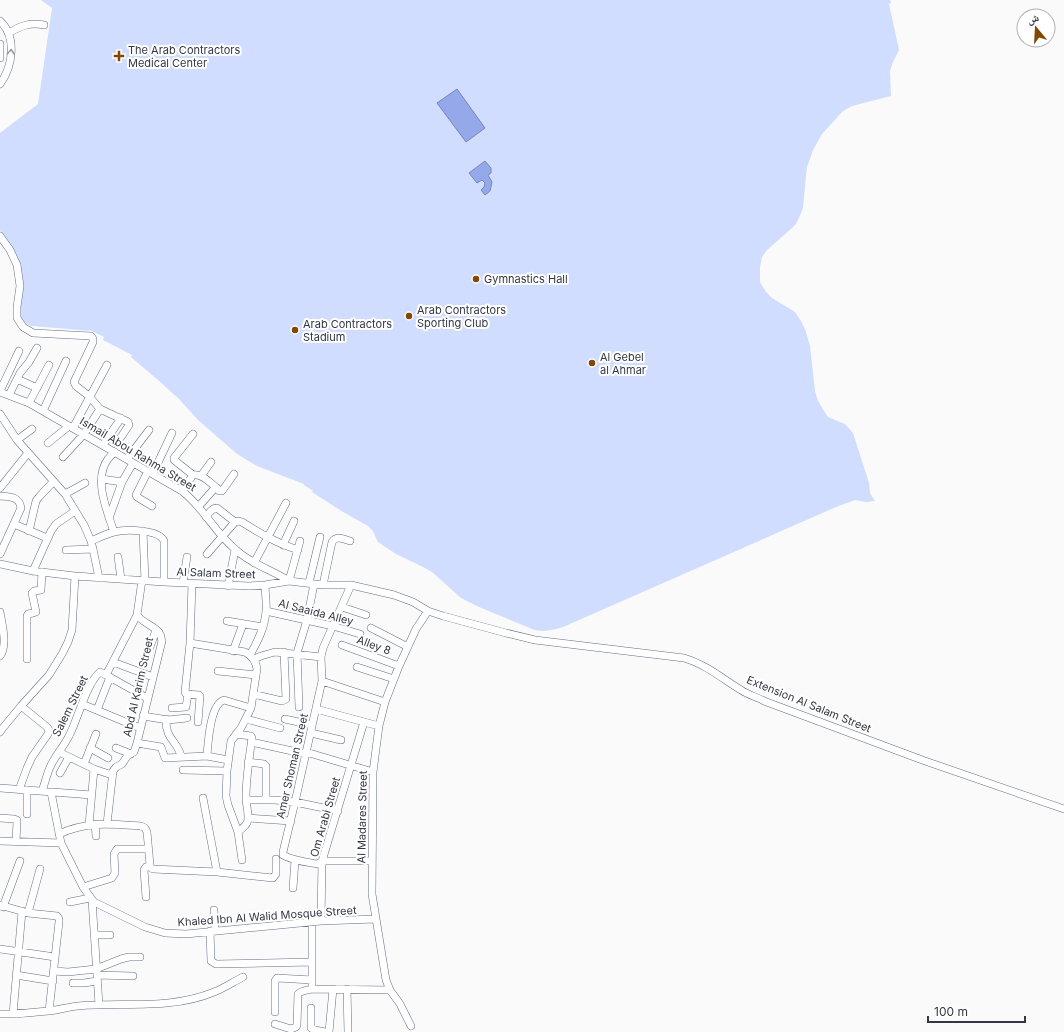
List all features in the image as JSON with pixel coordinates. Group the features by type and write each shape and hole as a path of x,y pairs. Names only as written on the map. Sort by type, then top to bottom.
{"street":[{"path":"0,21 6,27 11,45 10,59 4,69 0,84"},
{"path":"8,33 27,24 36,23 44,25"},
{"path":"0,44 0,58"},
{"path":"0,236 10,250 17,265 20,286 16,307 18,318 23,327 33,332 91,336 93,342 74,382 76,386 89,396 100,409 128,422 129,425 121,437"},
{"path":"9,395 17,379 37,348"},
{"path":"0,392 18,351"},
{"path":"43,411 66,361"},
{"path":"48,443 71,427 107,364"},
{"path":"29,403 49,365"},
{"path":"17,379 37,388"},
{"name":"Ismail Abou Rahma Street","path":"0,392 29,403 182,491 199,506 206,517 235,550 254,563 289,581"},
{"path":"63,458 84,434 100,409"},
{"path":"0,414 17,440 65,494 75,510 84,525 94,549 100,578"},
{"path":"103,445 121,418"},
{"path":"17,440 32,429"},
{"path":"109,518 130,461 149,430"},
{"path":"152,506 136,495 172,433"},
{"path":"193,434 174,460 217,488 219,491 222,491 234,474"},
{"path":"114,532 104,499 102,479 103,469 115,452"},
{"path":"0,487 28,453"},
{"path":"182,491 211,462"},
{"path":"102,479 122,482"},
{"path":"29,530 33,511 39,497 53,482"},
{"path":"65,494 84,483"},
{"path":"199,506 214,489 217,488"},
{"path":"0,496 15,498 18,500 21,508 0,554"},
{"path":"254,563 286,503"},
{"path":"21,508 33,511"},
{"path":"206,517 214,508 217,508 235,522 242,522 283,546 298,550"},
{"path":"33,571 51,531 56,524 75,510"},
{"path":"283,546 294,521"},
{"path":"207,554 235,522"},
{"path":"14,524 47,538"},
{"path":"91,541 114,532 128,530 143,531 159,536 164,541 164,582"},
{"path":"97,710 113,662 136,615 143,581 143,531"},
{"path":"300,707 297,653 307,620 311,584 320,537"},
{"path":"323,585 332,542 334,539 338,538 350,541"},
{"path":"289,581 300,541"},
{"path":"66,550 94,549"},
{"path":"228,586 235,550"},
{"path":"118,557 121,579"},
{"path":"183,583 187,557"},
{"name":"Al Salam Street","path":"0,564 33,571 75,576 192,584 249,586 289,581 323,585 351,585 394,595 413,602 428,610"},
{"path":"27,659 26,616 36,612 32,593 41,590 42,572"},
{"path":"0,732 21,706 49,676 68,642 72,630 75,576"},
{"path":"192,584 190,643 185,692 186,694 200,696 198,722"},
{"path":"252,657 263,627 266,611 265,585"},
{"path":"252,657 269,653 284,652 321,657 323,648 351,585"},
{"path":"342,607 366,616"},
{"name":"Al Madares Street","path":"411,1026 400,1004 390,990 386,980 372,894 374,772 379,726 385,702 399,666 419,623 428,610"},
{"name":"Extension Al Salam Street","path":"428,610 482,627 535,640 673,656 691,660 743,691 764,701 925,761 1064,809"},
{"name":"Al Saaida Alley","path":"266,611 333,626 360,634"},
{"path":"0,612 4,646 3,652 0,656"},
{"name":"Abd Al Karim Street","path":"112,775 114,769 122,764 128,755 134,752 162,641 161,634 136,615"},
{"path":"227,621 263,627"},
{"path":"233,650 243,624"},
{"path":"371,628 408,647"},
{"path":"150,647 156,630"},
{"path":"190,643 245,652 252,657 256,664 257,669 250,708 241,728 231,741 227,771 226,796 238,832 242,860"},
{"name":"Alley 8","path":"342,645 399,666"},
{"path":"253,694 282,701 286,700 284,652"},
{"name":"Amer Shoman Street","path":"295,860 283,855 283,852 322,681 321,657"},
{"path":"113,662 153,677"},
{"path":"357,667 394,679"},
{"path":"218,671 256,675"},
{"name":"Salem Street","path":"42,792 51,765 69,737 92,683 100,672 108,676"},
{"path":"108,676 147,698"},
{"path":"322,681 385,702"},
{"path":"172,708 186,707 188,694"},
{"path":"207,756 211,721 218,704 224,700 250,708"},
{"path":"82,704 140,728"},
{"path":"19,790 32,757 48,734 49,730 21,706"},
{"path":"316,710 379,726"},
{"path":"143,716 166,719 186,718"},
{"path":"166,719 166,728 180,750 181,757"},
{"path":"246,719 280,728"},
{"path":"285,719 341,740"},
{"name":"Om Arabi Street","path":"321,921 322,861 364,722"},
{"path":"84,764 96,734"},
{"path":"236,734 251,736 252,738 248,762 246,800 248,818 247,823 238,832"},
{"path":"251,742 306,753 374,772"},
{"path":"137,743 161,747 165,758 207,756 228,760"},
{"path":"90,748 108,758"},
{"path":"116,748 131,754"},
{"path":"60,751 63,754 94,769 112,775 106,824"},
{"path":"60,773 69,757"},
{"path":"248,762 264,764 266,766 266,800"},
{"path":"94,769 92,824 96,836"},
{"path":"183,770 227,771"},
{"path":"0,788 92,795"},
{"path":"27,790 28,814"},
{"name":"Khaled Ibn Al Walid Mosque Street","path":"51,792 61,843 83,887 91,899 94,902 155,931 176,934 321,921 376,919"},
{"path":"203,798 217,872"},
{"path":"246,800 295,802 338,811"},
{"path":"0,818 17,820 16,841"},
{"path":"248,818 291,821"},
{"path":"59,834 71,829 92,824 141,826 145,828 147,832 150,866"},
{"path":"0,841 61,843"},
{"path":"83,887 112,878 114,876 114,854 117,849 148,849"},
{"path":"150,866 153,869 217,872 273,878 276,874 276,859"},
{"path":"293,888 295,860 318,864 322,861 372,861"},
{"path":"20,861 2,906 25,912 57,916 60,922 49,1011"},
{"path":"146,897 144,870 146,867 150,866"},
{"path":"13,1014 18,952 25,912 40,869"},
{"path":"70,902 91,899 99,1004"},
{"path":"214,910 211,961 216,964 312,962"},
{"path":"312,922 312,989"},
{"path":"94,935 110,936"},
{"path":"0,949 55,957"},
{"path":"73,983 84,983 122,959 140,956"},
{"path":"54,972 82,971 97,975 133,976"},
{"path":"16,975 52,981"},
{"path":"0,1014 49,1011 76,1006 99,1004 168,1003 213,993 243,977"},
{"path":"275,1012 275,979 312,980"},
{"path":"275,1024 292,1029 296,1027 298,994 300,992 312,989 390,990"},
{"path":"329,1032 333,989"},
{"path":"347,989 348,1032"},
{"path":"311,1008 311,1028 325,1032"}],"shaded area":[{"name":"Arab Contractors Sporting Club","path":"41,0 890,0 891,3 889,4 899,50 890,71 891,96 852,106 843,111 822,134 813,150 807,167 803,208 796,224 767,250 762,257 760,267 760,282 766,292 772,298 795,312 805,329 810,346 815,391 818,401 828,417 845,424 853,433 869,483 870,493 875,501 866,502 855,500 836,507 563,627 555,629 544,631 532,629 461,598 432,572 396,554 378,542 373,531 368,526 312,492 313,491 304,484 257,466 237,454 198,420 179,399 131,357 132,355 103,340 104,337 92,331 32,326 22,319 20,315 19,270 8,242 0,230 0,133 38,104 52,8"}],"water":[{"path":"457,89 485,128 466,142 437,103"},
{"path":"485,161 491,168 491,173 488,175 492,182 490,191 485,195 481,190 485,183 482,180 477,183 469,173"}],"place":[{"name":"The Arab Contractors Medical Center","path":"119,56"},
{"name":"Gymnastics Hall","path":"476,279"},
{"name":"Arab Contractors Sporting Club","path":"409,316"},
{"name":"Arab Contractors Stadium","path":"295,330"},
{"name":"Al Gebel al Ahmar","path":"592,363"}]}
